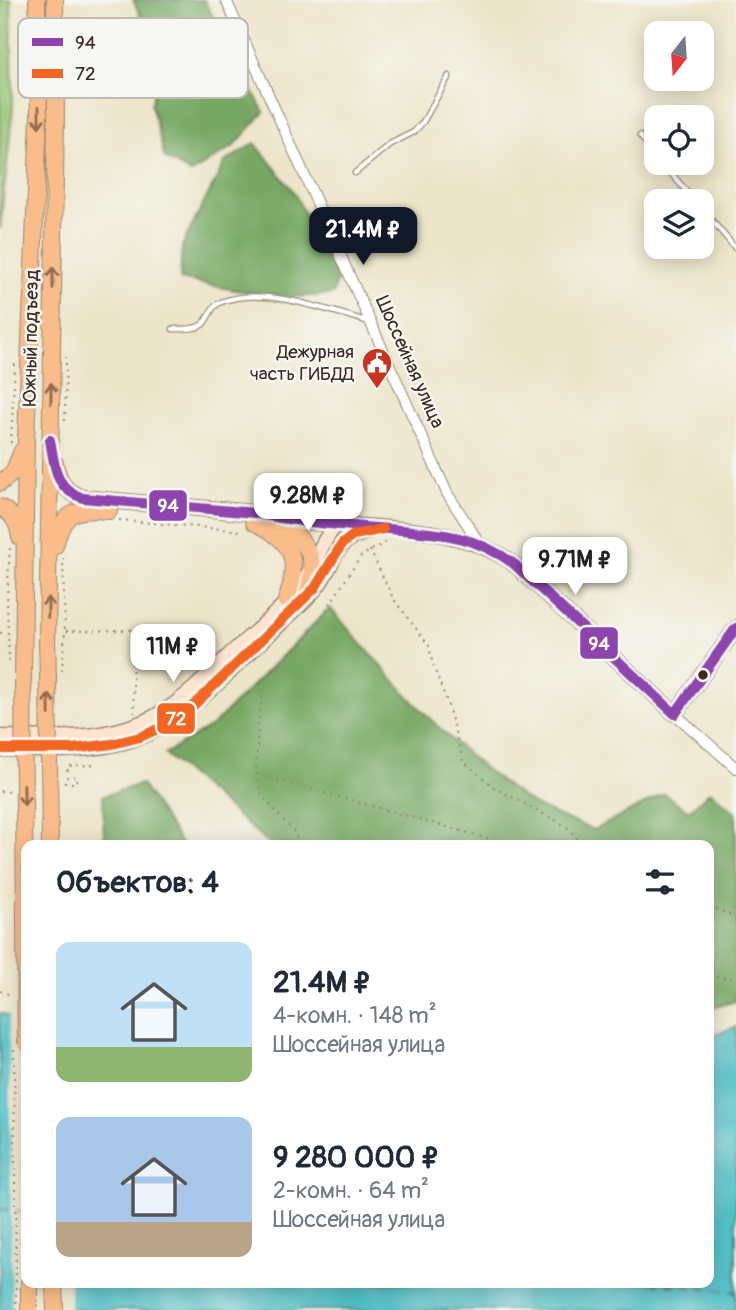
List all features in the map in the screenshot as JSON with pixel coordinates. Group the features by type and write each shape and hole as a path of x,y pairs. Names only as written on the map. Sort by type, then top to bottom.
{"main road":[{"name":"Южный подъезд","path":"37,0 37,18"},
{"name":"Южный подъезд","path":"55,0 55,18"},
{"name":"Южный подъезд","path":"24,840 23,570 39,98"},
{"name":"Южный подъезд","path":"50,840 55,676 48,572 57,98"},
{"path":"0,483 8,479 13,472 26,439"},
{"path":"50,440 61,484 74,495 337,524"},
{"path":"0,507 8,511 18,526 23,570"},
{"path":"48,572 61,525 70,514 79,511 89,509 248,527 278,534 290,553 294,566 293,580 286,601"},
{"path":"248,527 282,520"},
{"path":"282,520 300,538 314,564 307,596"},
{"path":"0,737 96,734 135,726 161,714 185,696 299,588 327,535 337,524"},
{"name":"Шоссейная улица","path":"337,524 385,535 448,534 499,553 675,714"},
{"path":"0,749 72,749 112,744 140,737 167,725 194,705 307,596 323,576 342,544 354,535 385,535"},
{"path":"675,714 736,628"},
{"path":"29,1288 29,1310"},
{"path":"54,1288 55,1310"}],"street":[{"name":"Шоссейная улица","path":"226,0 234,18"},
{"name":"Шоссейная улица","path":"248,49 447,493 480,544"},
{"name":"Шоссейная улица","path":"675,714 736,768"}],"lane":[{"path":"355,173 390,144 414,132 423,122 449,76"},
{"path":"640,136 644,141"},
{"path":"673,175 685,189"},
{"path":"714,223 736,249"},
{"path":"173,329 197,327 204,323 218,303 256,297 278,298 371,323"}],"path":[{"path":"115,520 248,527"},
{"path":"297,840 262,796 257,774 258,723 265,679 306,641 360,556 385,535"},
{"path":"9,667 10,542"},
{"path":"55,676 65,631 63,549"},
{"path":"370,550 393,598 429,646 463,761 495,788 566,826 579,840"},
{"path":"65,631 131,630 134,716"},
{"path":"0,633 8,632"},
{"path":"63,783 76,783 77,776 67,776 68,766 92,765 93,754"},
{"path":"257,774 494,840"},
{"path":"0,791 11,792"},
{"path":"714,908 736,917"},
{"path":"714,977 736,978"}],"green space":[{"path":"0,0 11,0 13,106 0,229"},
{"path":"133,0 204,0 214,18 142,18"},
{"path":"248,82 264,112 234,146 191,173 165,158 151,105 153,98 248,98"},
{"path":"255,143 293,191 337,277 333,294 276,295 180,279 182,246 225,162"},
{"path":"330,608 421,710 446,734 497,779 541,808 594,830 664,794 689,811 710,791 736,813 736,1001 714,1008 714,840 265,840 165,754 213,725"},
{"path":"141,784 179,840 104,840 103,796"}],"water":[{"path":"0,1013 21,1020 21,1288 714,1288 714,1035 736,1027 736,1310 0,1310"}],"pier":[{"path":"9,1012 21,1017 21,1288 70,1288 70,1310 12,1310"}],"ferry route":[{"path":"0,1209 21,1211"},
{"path":"698,1288 736,1292"}],"transit line":[{"name":"94","path":"50,440 61,483 73,494 83,498 255,513 304,521 423,532 484,546 514,564 675,714 736,628"},
{"name":"72","path":"0,749 72,749 112,744 140,737 167,725 194,705 315,588 342,544 354,535 383,529"}],"place":[{"name":"Дежурная часть ГИБДД","path":"377,390"}]}
